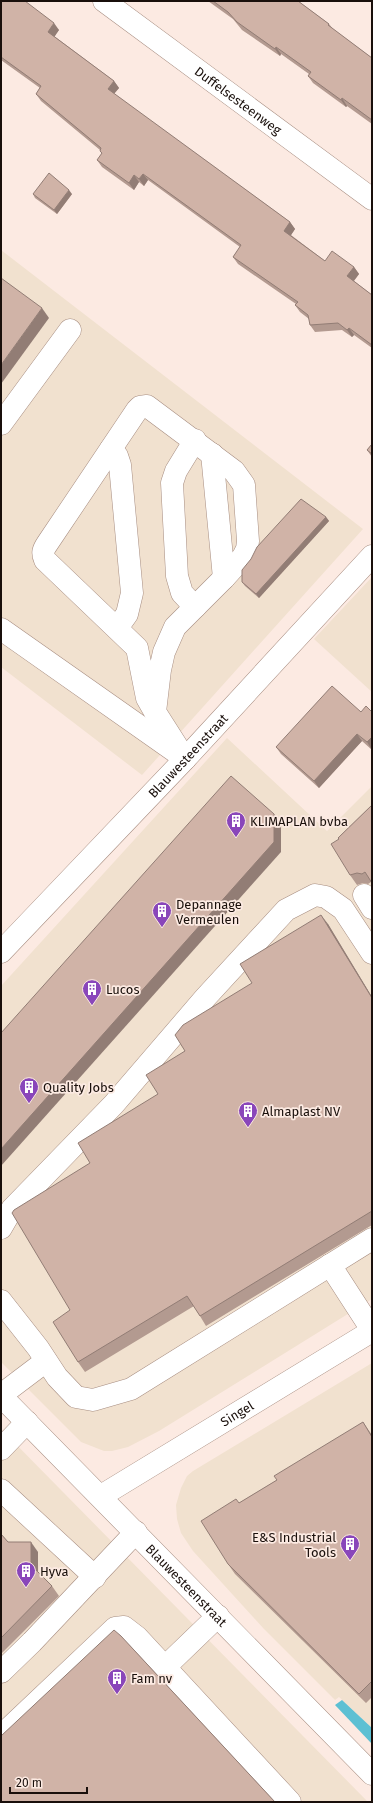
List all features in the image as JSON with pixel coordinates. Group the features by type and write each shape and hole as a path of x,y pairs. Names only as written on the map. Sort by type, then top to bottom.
{"street":[{"name":"Duffelsesteenweg","path":"104,1 372,199"},
{"path":"1,424 70,330"},
{"path":"155,712 160,670 164,652 176,627 243,557 247,549 248,541 244,485 234,470 147,406 140,407 137,410 47,544 43,551 43,555 45,560 137,648 147,698 155,712 185,759"},
{"path":"195,440 176,470 172,483 177,576 182,593 195,607"},
{"path":"111,449 117,456 120,465 132,581 130,605 117,628"},
{"name":"Blauwesteenstraat","path":"1,952 185,759 372,556"},
{"path":"1,629 185,759"},
{"path":"137,648 164,652"},
{"path":"1,1228 12,1209 114,1104 206,998 286,910 315,895 326,897 343,909 372,952"},
{"path":"1,1301 57,1377 76,1397 93,1400 131,1389 372,1239"},
{"path":"330,1265 372,1330"},
{"name":"Singel","path":"101,1496 372,1330"},
{"path":"1,1396 46,1361"},
{"name":"Blauwesteenstraat","path":"1,1396 101,1496 372,1774"},
{"path":"1,1449 27,1422"},
{"path":"1,1490 95,1577"},
{"path":"1,1672 95,1577 136,1532"},
{"path":"165,1667 218,1616"},
{"path":"1,1736 115,1628 121,1626 128,1629 165,1667 290,1802"}],"shaded area":[{"path":"1,250 363,529 142,775 1,667"},
{"path":"372,577 372,692 314,639"},
{"path":"227,738 327,831 372,786 372,1299 159,1431 128,1447 112,1451 104,1451 81,1442 1,1362 1,986"},
{"path":"372,1363 372,1728 339,1697 335,1700 264,1629 193,1551 181,1533 177,1519 176,1505 181,1488 187,1476 193,1471"},
{"path":"1,1429 368,1802 1,1802"}],"water":[{"path":"342,1700 372,1728 372,1744 335,1705"}],"building":[{"path":"1,1 25,1 54,23 48,32 114,81 108,89 290,222 284,231 325,261 332,251 354,267 347,276 372,295 372,345 349,328 347,330 338,323 310,325 308,315 295,305 298,302 233,257 241,245 143,174 139,179 134,175 129,183 97,160 102,153 100,151 101,148 36,94 41,86 1,57"},
{"path":"213,1 298,1 329,24 328,25 372,58 372,120 308,76 311,72 237,22 228,12"},
{"path":"49,173 69,190 54,210 33,194"},
{"path":"1,278 42,308 1,365"},
{"path":"372,444 372,454 367,450"},
{"path":"301,499 326,517 256,594 242,582 242,570 251,559 257,547"},
{"path":"332,686 361,712 366,706 372,712 372,737 367,742 357,734 314,781 276,747"},
{"path":"231,776 274,814 274,842 1,1149 1,1033"},
{"path":"372,805 372,883 365,872 362,874 357,873 350,875 331,844 339,839 338,838"},
{"name":"Almaplast NV","path":"321,915 372,998 372,1211 200,1316 187,1296 78,1362 53,1322 70,1310 12,1213 14,1210 90,1163 78,1143 158,1094 146,1075 185,1051 175,1035 183,1025 252,983 240,964"},
{"path":"363,1422 372,1437 372,1681 359,1694 228,1564 201,1521 236,1499 239,1503 277,1480 274,1476"},
{"name":"Hyva","path":"1,1534 8,1542 31,1542 31,1565 52,1586 1,1638"},
{"name":"Fam nv","path":"114,1630 275,1802 1,1802 1,1736"}],"place":[{"name":"KLIMAPLAN bvba","path":"236,838"},
{"name":"Depannage Vermeulen","path":"162,928"},
{"name":"Lucos","path":"92,1006"},
{"name":"Quality Jobs","path":"29,1104"},
{"name":"Almaplast NV","path":"248,1128"},
{"name":"E&S Industrial Tools","path":"350,1561"},
{"name":"Hyva","path":"26,1588"},
{"name":"Fam nv","path":"117,1695"}]}
